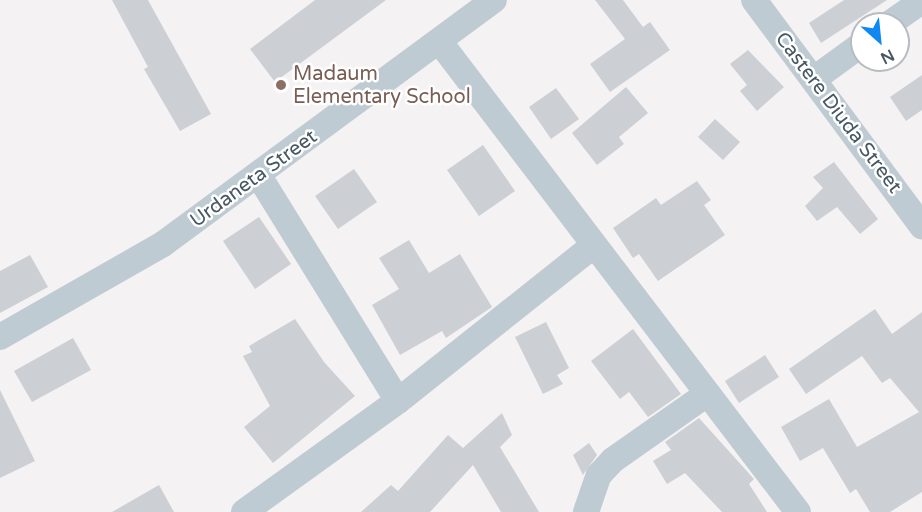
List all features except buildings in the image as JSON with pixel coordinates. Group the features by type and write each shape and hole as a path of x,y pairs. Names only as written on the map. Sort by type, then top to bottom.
{"street":[{"name":"Urdaneta Street","path":"0,337 118,272 259,176 494,0"},
{"name":"Castere Diuda Street","path":"754,0 922,226"},
{"path":"906,12 922,0"},
{"path":"439,41 798,512"},
{"path":"813,79 850,53"},
{"path":"259,176 399,400"},
{"path":"244,512 399,400 593,246"},
{"path":"586,512 599,475 613,460 707,394"}],"place":[{"name":"Madaum Elementary School","path":"281,85"}]}
